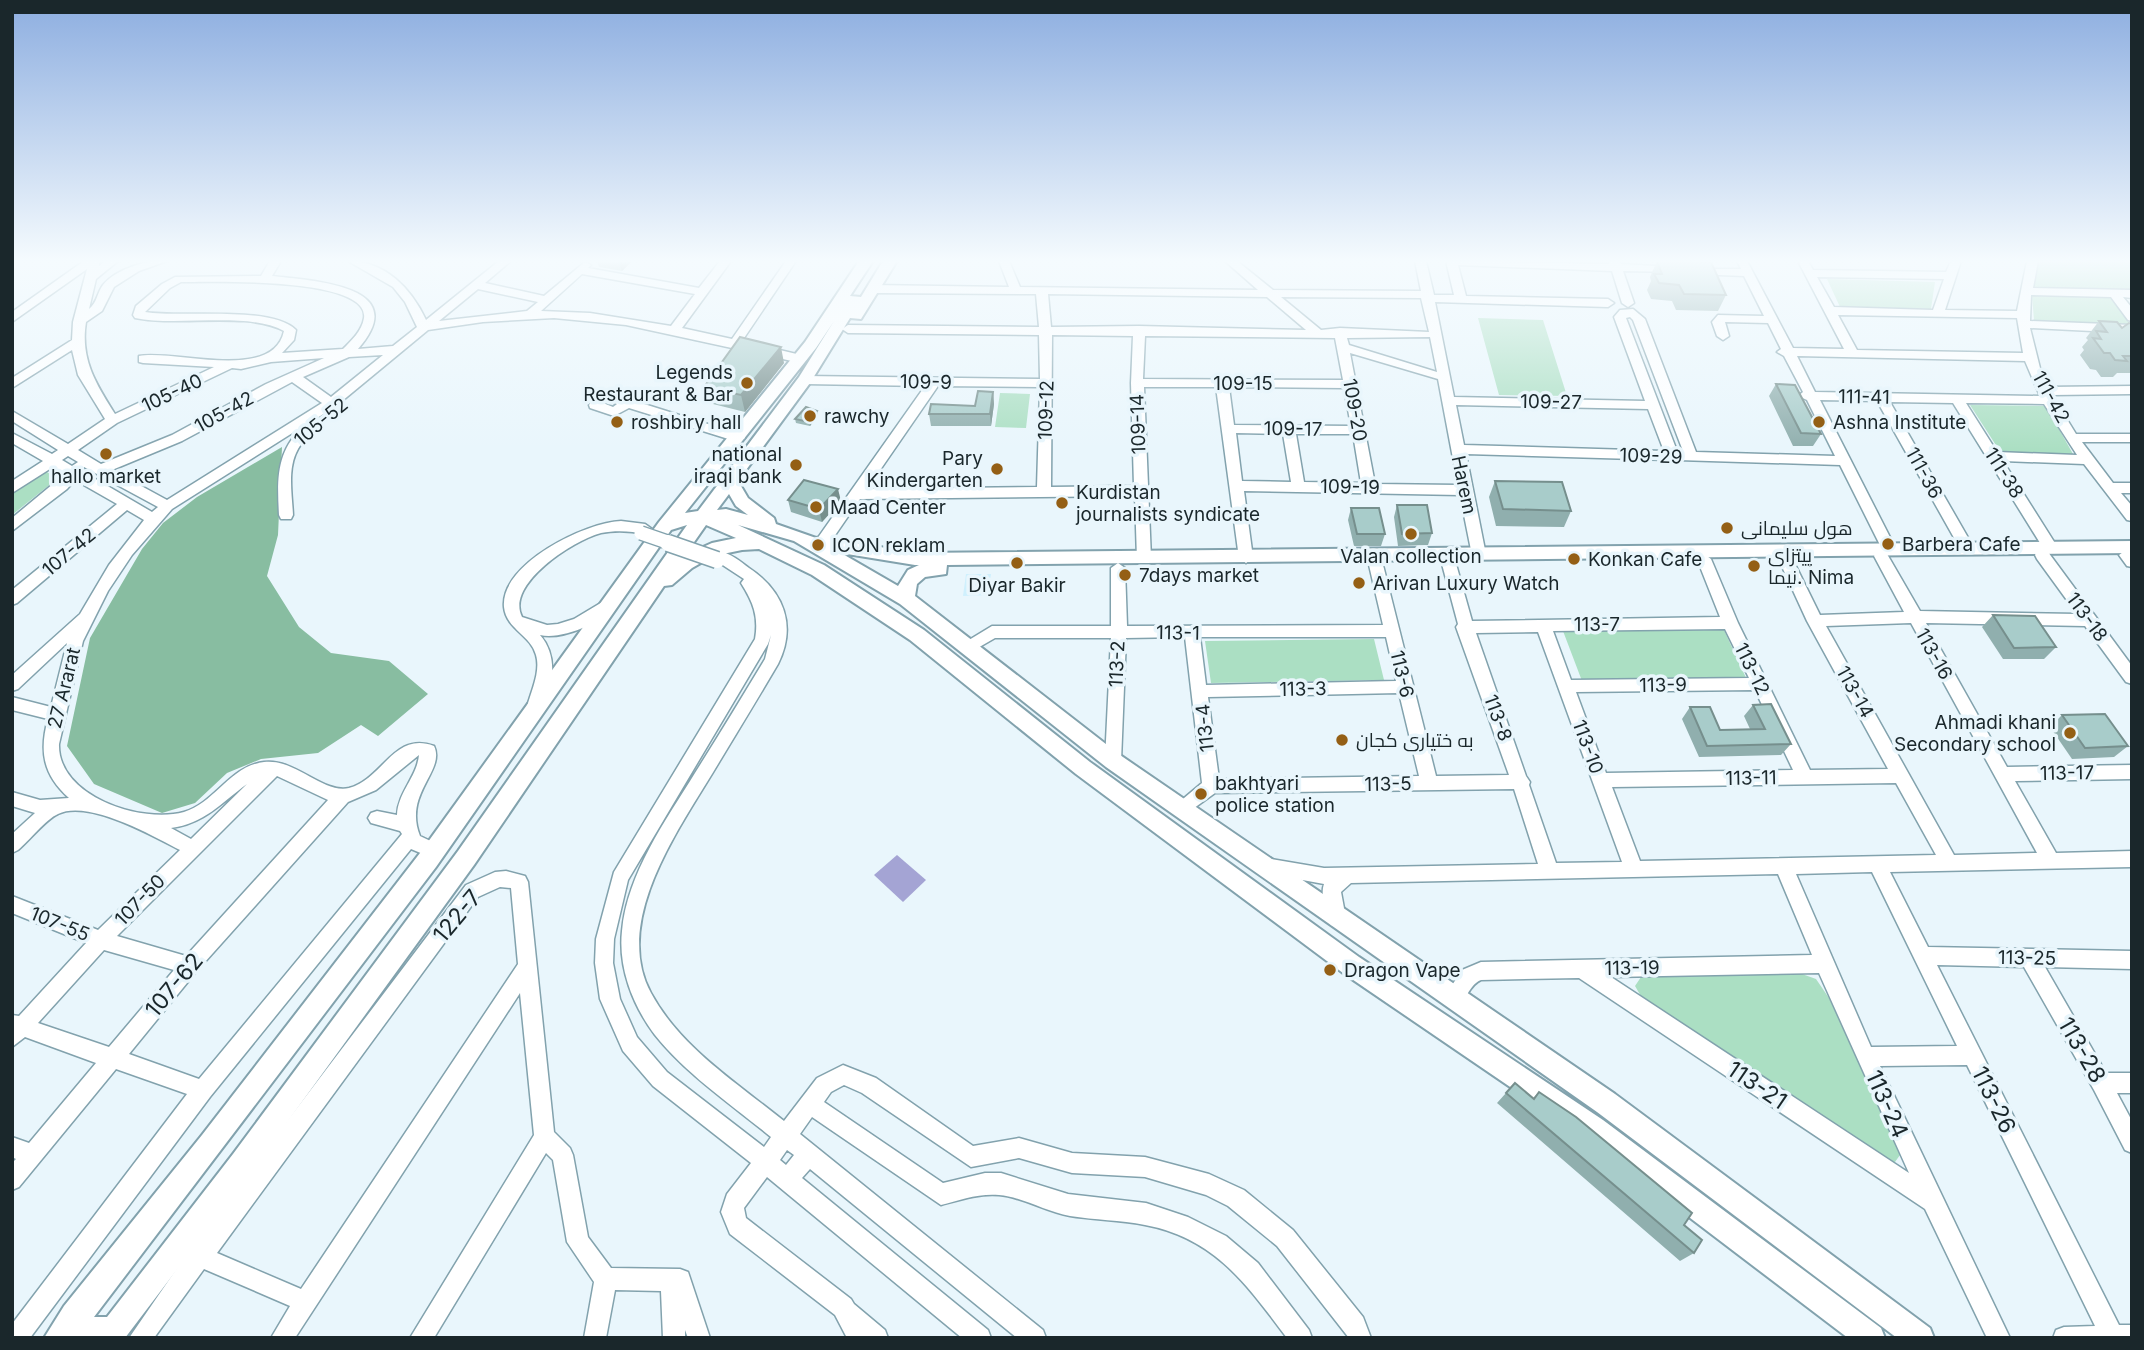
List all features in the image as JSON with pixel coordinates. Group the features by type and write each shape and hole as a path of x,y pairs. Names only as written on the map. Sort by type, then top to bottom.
{"main road":[{"path":"66,1327 121,1336 242,1163 466,858 702,517 805,380 817,324"},
{"path":"813,350 828,324"},
{"path":"66,1327 211,1144 435,851 535,708 617,599 650,529 707,477 832,324"},
{"path":"813,350 848,329 851,324"},
{"path":"707,477 712,488 726,487 770,536 917,635 1105,785 1351,965 1594,1129 1871,1338"},
{"path":"702,517 707,477"},
{"path":"650,529 695,516 702,517 770,536 816,542 928,569 1449,564 1481,559 1967,548 2130,555"},
{"path":"641,605 671,575 703,553 770,536"},
{"path":"816,542 906,599 1113,761 1452,999 1606,1103 1920,1338"},
{"path":"915,566 1144,559 1704,559 1786,558 1883,551 2046,552"},
{"path":"906,599 906,585 915,566"}],"street":[{"path":"79,324 82,368 112,420"},
{"path":"271,358 289,338 290,330 277,324"},
{"path":"347,353 368,324"},
{"path":"421,324 423,327 450,324"},
{"name":"27 Ararat","path":"274,768 247,776 205,810 186,818 169,821 133,816 90,804 65,783 53,764 51,740 74,643 108,581 153,519 167,506 331,403 427,324"},
{"path":"625,324 735,343 813,350"},
{"path":"673,331 678,324"},
{"path":"735,343 748,324"},
{"name":"109-12","path":"1044,489 1046,324"},
{"path":"1307,324 1316,332"},
{"name":"Harem","path":"1425,324 1435,376 1449,408"},
{"name":"Harem","path":"1430,324 1481,559"},
{"path":"1623,324 1673,457"},
{"path":"1641,324 1692,458"},
{"path":"1719,324 1723,336"},
{"path":"1768,324 1785,352"},
{"path":"1771,324 1785,352"},
{"path":"1838,324 1853,354"},
{"name":"111-42","path":"2025,324 2029,357 2048,396 2073,438 2132,516"},
{"path":"2078,324 2132,329"},
{"path":"848,329 1340,332 1426,335"},
{"name":"109-14","path":"1139,330 1137,383 1144,559"},
{"name":"109-20","path":"1340,332 1369,487"},
{"path":"12,384 78,341"},
{"path":"1343,347 1435,376"},
{"path":"143,359 231,364 260,362 271,358 394,350"},
{"path":"1785,352 2029,357"},
{"name":"113-16","path":"1785,352 1841,461 1913,617 2051,861"},
{"name":"105-42","path":"100,470 177,438 292,376 347,353"},
{"name":"105-40","path":"12,488 71,451 112,420 231,364"},
{"path":"261,370 278,383"},
{"name":"105-52","path":"286,515 284,464 288,451 305,432 350,399 363,385 367,375"},
{"path":"292,376 331,403"},
{"name":"109-9","path":"805,380 1047,383"},
{"path":"816,542 856,494 934,382"},
{"name":"109-15","path":"1137,383 1350,384"},
{"path":"1222,383 1246,558"},
{"name":"111-41","path":"1808,396 1957,399 2132,390"},
{"name":"111-36","path":"1882,398 1967,548"},
{"name":"111-38","path":"1957,399 1994,456 2046,552"},
{"path":"627,403 738,438"},
{"name":"109-27","path":"1449,408 1653,405"},
{"path":"12,415 100,470 167,506"},
{"name":"109-17","path":"1228,429 1358,430"},
{"path":"1289,429 1297,486"},
{"path":"12,437 153,519"},
{"path":"2073,438 2132,438"},
{"path":"12,453 29,447"},
{"name":"109-29","path":"1457,449 1841,461"},
{"path":"1994,456 2089,460"},
{"path":"12,526 62,485 85,460"},
{"name":"109-19","path":"1235,485 1465,490"},
{"path":"2109,488 2132,488"},
{"path":"856,494 1044,489 1141,491"},
{"name":"107-42","path":"12,599 126,504"},
{"path":"535,708 544,672 544,653 535,639 514,620 510,605 514,589 525,576 556,551 588,532 616,525 650,529 719,558 755,578 765,587 777,608 780,629 772,660 614,894 605,939 607,988 618,1022 637,1054 676,1092 726,1129 980,1338"},
{"path":"617,599 578,624 555,631 541,630 526,622 517,606 520,591 531,577 580,542 615,530 650,529"},
{"name":"113-18","path":"2046,552 2132,678"},
{"name":"113-14","path":"1786,558 1815,621 1948,861"},
{"name":"113-12","path":"1704,559 1730,623 1805,777"},
{"name":"113-8","path":"1449,564 1464,627 1522,782 1550,872"},
{"name":"113-6","path":"1376,565 1429,783"},
{"name":"113-2","path":"1113,761 1119,631 1118,568"},
{"path":"12,685 89,612"},
{"path":"1815,621 1913,617 2090,620"},
{"name":"113-7","path":"1464,627 1730,623"},
{"name":"113-10","path":"1543,624 1634,870"},
{"name":"113-1","path":"969,647 992,632 1119,631 1192,634 1392,631"},
{"name":"113-4","path":"1192,634 1211,786"},
{"name":"113-9","path":"1566,686 1760,684"},
{"name":"113-3","path":"1200,691 1405,687"},
{"path":"12,703 57,715"},
{"path":"274,768 301,776 324,792 342,797 368,787 410,751 420,748 428,751 429,757 412,788 409,830 414,841 435,851"},
{"name":"107-50","path":"16,1030 191,847 274,768"},
{"name":"113-17","path":"2002,774 2132,772"},
{"name":"113-11","path":"1600,780 1901,776"},
{"name":"113-5","path":"1211,786 1522,782"},
{"path":"1184,809 1211,786"},
{"name":"107-62","path":"12,1180 189,966 342,797"},
{"path":"12,799 40,807 90,804"},
{"path":"12,845 55,806"},
{"path":"133,816 152,830 191,847"},
{"path":"377,818 409,830"},
{"path":"662,824 630,922 635,976 649,1011 687,1054 747,1105 1035,1338"},
{"path":"16,1338 203,1090 409,830"},
{"path":"1265,866 1324,876 1347,876 2132,859"},
{"name":"113-26","path":"1877,864 1972,1055 2126,1336"},
{"name":"113-24","path":"1784,867 1866,1057 1999,1338"},
{"path":"1337,919 1331,889 1347,876"},
{"name":"122-7","path":"121,1336 199,1256 472,891 494,879 519,882 544,1136"},
{"name":"107-55","path":"12,904 101,940 189,966"},
{"name":"113-25","path":"1923,956 2132,960"},
{"name":"113-28","path":"2029,958 2101,1083 2132,1143"},
{"name":"113-19","path":"1452,999 1469,976 1481,971 1824,964"},
{"path":"282,1338 527,965"},
{"name":"113-21","path":"1583,969 1932,1201"},
{"path":"16,1030 113,1058 203,1090"},
{"path":"1866,1057 1972,1055"},
{"path":"877,1338 843,1307 736,1224 732,1212 735,1202 763,1162 830,1080 850,1075 869,1085 971,1157 1019,1148 1072,1163 1145,1167 1209,1185 1236,1198 1285,1238 1355,1325 1360,1338"},
{"path":"2101,1083 2132,1083"},
{"path":"810,1104 945,1195 985,1184 1001,1184 1061,1203 1146,1214 1188,1227 1219,1244 1250,1271 1301,1338"},
{"path":"726,1129 747,1105"},
{"path":"421,1338 544,1136 563,1155 578,1242 606,1279 595,1338"},
{"path":"12,1147 32,1155"},
{"path":"786,1181 808,1154"},
{"path":"965,1189 971,1157"},
{"path":"199,1256 306,1302"},
{"path":"606,1279 680,1280 699,1338"},
{"path":"672,1280 674,1338"},
{"path":"843,1307 859,1338"},
{"path":"2064,1338 2126,1336"}],"shaded area":[{"path":"966,574 991,574 988,595 963,596"}],"green space":[{"path":"1480,324 1544,324 1567,396 1499,395"},
{"path":"1000,393 1030,394 1026,428 995,427"},
{"path":"1970,405 2046,406 2073,454 2001,453"},
{"path":"282,447 278,535 267,576 299,627 331,653 389,661 428,694 378,736 361,725 318,753 261,759 227,773 195,803 162,813 94,784 67,746 90,638 142,549 163,523 197,497"},
{"path":"43,470 58,478 12,515 12,490"},
{"path":"1724,630 1747,680 1582,681 1563,631"},
{"path":"1374,639 1384,680 1211,683 1205,641"},
{"path":"1802,974 1816,979 1829,998 1897,1145 1900,1155 1895,1162 1890,1164 1642,998 1635,986 1641,977 1653,975"}],"water":[{"path":"897,855 926,880 903,902 874,875"}],"building":[{"path":"2101,324 2119,324 2122,328 2132,324 2132,356 2123,356 2127,361 2115,360 2110,353 2104,353 2093,338 2101,339 2096,331 2107,332"},
{"path":"740,337 781,347 741,395 704,387"},
{"path":"1776,384 1795,385 1821,434 1801,433"},
{"path":"978,391 993,392 990,414 929,414 931,404 975,406"},
{"path":"806,407 817,411 809,422 795,419"},
{"path":"804,480 838,489 819,509 788,500"},
{"path":"1495,481 1562,482 1571,511 1503,509"},
{"path":"1397,505 1427,505 1432,533 1402,534"},
{"path":"1351,508 1379,508 1385,534 1357,534"},
{"path":"1993,615 2035,616 2056,647 2014,648"},
{"path":"1771,704 1791,744 1707,746 1690,707 1710,707 1720,730 1765,729 1753,705"},
{"path":"2105,714 2128,746 2085,748 2062,715"},
{"path":"1515,1083 1534,1099 1539,1092 1576,1117 1692,1213 1684,1225 1702,1240 1694,1253 1506,1093"}],"place":[{"name":"Legends Restaurant & Bar","path":"747,383"},
{"name":"rawchy","path":"810,416"},
{"name":"roshbiry hall","path":"617,422"},
{"name":"Ashna Institute","path":"1819,422"},
{"name":"hallo market","path":"106,454"},
{"name":"national iraqi bank","path":"796,465"},
{"name":"Pary Kindergarten","path":"997,469"},
{"name":"Kurdistan journalists syndicate","path":"1062,503"},
{"name":"Maad Center","path":"816,507"},
{"name":"هول سليمانى","path":"1727,528"},
{"name":"Valan collection","path":"1411,534"},
{"name":"Barbera Cafe","path":"1888,544"},
{"name":"ICON reklam","path":"818,545"},
{"name":"Konkan Cafe","path":"1574,559"},
{"name":"Diyar Bakir","path":"1017,563"},
{"name":"پیتزای نیما. Nima","path":"1754,566"},
{"name":"7days market","path":"1125,575"},
{"name":"Arivan Luxury Watch","path":"1359,583"},
{"name":"Ahmadi khani Secondary school","path":"2070,733"},
{"name":"به ختيارى كجان","path":"1342,740"},
{"name":"bakhtyari police station","path":"1201,794"},
{"name":"Dragon Vape","path":"1330,970"}]}
